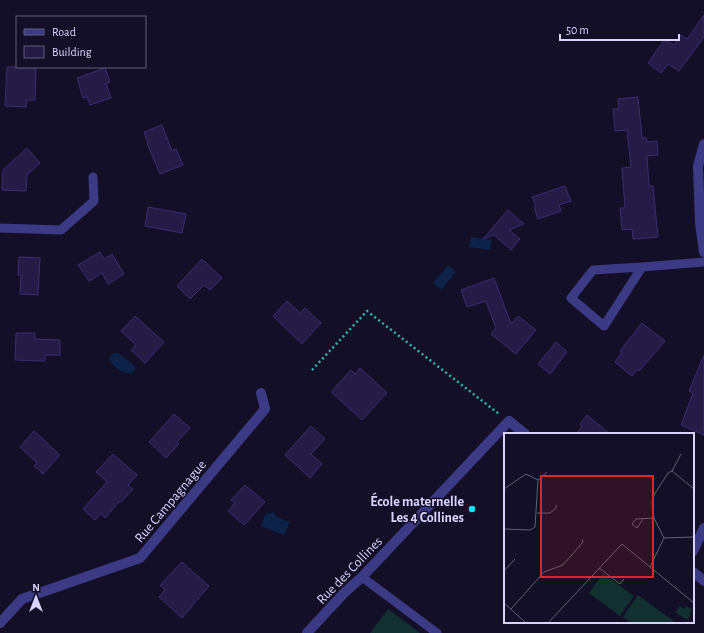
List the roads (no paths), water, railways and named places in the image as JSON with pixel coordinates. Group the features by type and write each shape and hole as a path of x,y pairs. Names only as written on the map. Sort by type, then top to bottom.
{"street":[{"path":"704,144 698,166 700,223 704,252"},
{"name":"Rue Campagnague","path":"0,623 22,599 140,558 265,409 261,393"},
{"name":"Rue des Collines","path":"307,633 509,421 524,433"},
{"path":"694,549 704,528"},
{"path":"694,573 704,581"}],"lane":[{"path":"0,228 61,230 94,201 93,177"},
{"path":"642,268 604,326 571,298 593,270 642,268 704,262"},
{"path":"362,577 437,633"}],"water":[{"path":"471,237 492,240 490,250 469,247"},
{"path":"448,265 456,272 441,290 433,283"},
{"path":"118,353 135,366 135,371 128,373 120,371 109,360 111,355"},
{"path":"273,512 276,517 290,522 284,535 261,526 266,513 269,514"}],"place":[{"name":"École maternelle Les 4 Collines","path":"472,509"}]}
